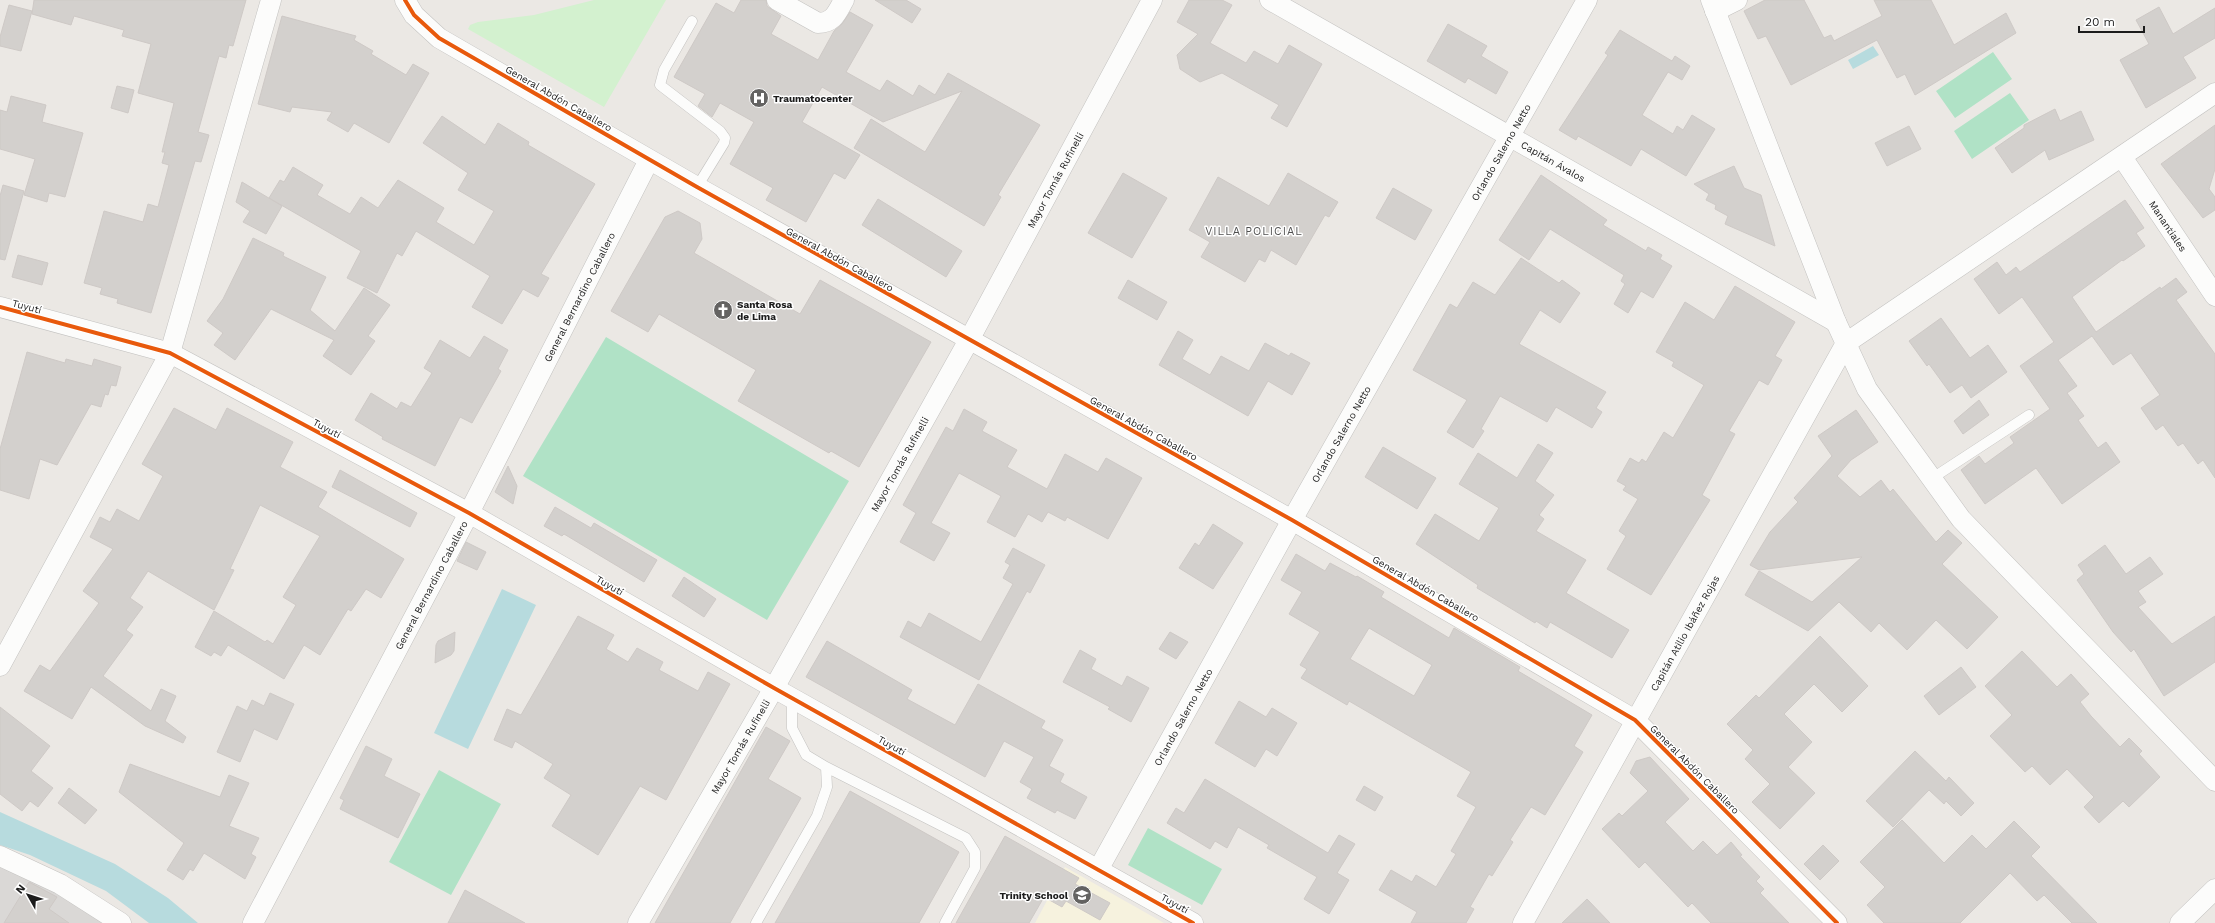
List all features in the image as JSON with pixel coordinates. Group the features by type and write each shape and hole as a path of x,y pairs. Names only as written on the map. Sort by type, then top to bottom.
{"street":[{"path":"0,666 170,353 271,0"},
{"name":"General Abdón Caballero","path":"405,0 414,15 438,38 649,160 1292,520 1635,720 1837,923"},
{"path":"777,0 818,23 825,23 833,19 844,0"},
{"name":"Mayor Tomás Rufinelli","path":"638,923 774,688 969,340 1152,0"},
{"name":"Capitán Ávalos","path":"1270,0 1836,322"},
{"name":"Orlando Salerno Netto","path":"1098,870 1292,520 1587,0"},
{"path":"1737,0 1713,5 1836,322 1867,389 1961,519 2215,781"},
{"path":"1846,343 2215,93"},
{"name":"Manantiales","path":"2122,157 2215,296"},
{"name":"General Bernardino Caballero","path":"253,923 469,513 649,160"},
{"name":"Tuyutí","path":"0,307 170,353 469,513 774,688 1193,923"},
{"name":"Capitán Atilio Ibáñez Rojas","path":"1523,923 1846,343"},
{"path":"0,856 60,884 121,923"},
{"path":"2180,923 2215,889"}],"lane":[{"path":"692,21 664,70 660,85 720,131 725,138 724,143 697,187"},
{"path":"1931,479 2029,415"},
{"path":"792,698 792,728 806,755 826,767 966,838 975,852 975,868 945,923"},
{"path":"756,923 817,816 827,787 826,767"}],"shaded area":[{"path":"0,856 128,923 0,923"},
{"name":"Trinity School","path":"1065,867 1164,923 1035,923"}],"green space":[{"path":"594,0 666,0 604,107 468,29 470,25 478,22 534,15"},
{"path":"1993,52 2012,79 1955,118 1936,91"},
{"path":"2010,93 2029,120 1972,159 1954,131"},
{"path":"606,337 849,481 767,620 523,476"},
{"path":"439,770 501,804 451,895 389,862"},
{"path":"1148,828 1222,869 1202,905 1128,865"}],"water":[{"path":"1873,46 1879,55 1853,69 1848,60"},
{"path":"502,589 536,605 468,749 434,733"},
{"path":"0,812 115,864 168,898 198,923 149,923 106,891 30,855 0,845"}],"building":[{"path":"34,0 246,0 233,46 229,45 226,58 219,56 198,132 209,135 201,162 195,161 151,313 117,303 118,299 100,294 102,288 84,283 104,211 143,222 148,204 158,207 169,165 162,163 165,152 162,152 174,103 138,93 151,44 122,36 124,30 74,16 71,25 32,14"},
{"path":"741,0 766,0 767,6 781,16 771,34 818,60 834,31 842,24 850,12 873,25 846,72 880,91 887,80 913,96 919,85 935,95 948,73 1040,125 998,195 1001,197 984,226 854,148 871,119 925,152 962,91 883,122 822,87 802,122 860,155 845,179 834,173 806,222 766,200 773,188 730,164 754,122 720,103 712,117 698,106 705,94 674,77 716,3 734,13"},
{"path":"875,0 906,0 921,9 912,23"},
{"path":"1189,0 1222,0 1232,5 1210,43 1246,63 1254,51 1278,64 1289,45 1322,64 1287,127 1271,118 1279,105 1222,73 1200,82 1180,69 1177,55 1198,34 1177,22"},
{"path":"1765,0 1804,0 1824,38 1831,35 1834,41 1882,16 1874,0 1931,0 1954,45 2006,13 2016,33 1915,95 1905,74 1897,78 1877,40 1791,85 1766,36 1758,39 1744,11"},
{"path":"9,5 32,11 21,51 0,46 0,37"},
{"path":"2159,7 2173,34 2215,8 2215,38 2183,57 2196,78 2146,108 2120,60 2149,44 2136,20"},
{"path":"282,16 356,36 354,40 373,51 371,54 406,75 413,64 429,73 389,143 354,123 348,132 327,120 332,112 292,107 290,112 258,104"},
{"path":"1448,24 1487,46 1481,56 1508,72 1496,94 1468,78 1465,83 1427,61"},
{"path":"1620,30 1672,61 1675,56 1690,66 1682,80 1668,72 1642,115 1673,134 1677,126 1683,130 1692,115 1715,129 1686,176 1641,149 1631,166 1578,136 1576,140 1559,130 1608,55 1605,53"},
{"path":"117,86 134,90 128,113 111,108"},
{"path":"11,96 46,105 42,122 83,133 65,197 49,193 47,202 24,195 35,159 0,149 0,110 7,112"},
{"path":"2055,109 2060,121 2081,111 2094,140 2049,160 2045,150 2012,173 1995,148 2024,128 2024,125"},
{"path":"442,116 485,145 498,123 529,142 528,145 595,184 541,274 549,278 538,297 523,289 502,324 472,307 490,276 416,231 402,256 397,253 377,293 347,278 361,251 269,198 280,180 284,182 293,167 323,185 317,195 350,214 361,197 378,208 398,180 444,208 436,222 474,245 494,211 458,190 468,173 423,143"},
{"path":"2215,125 2215,169 2209,189 2215,197 2215,210 2203,218 2161,164"},
{"path":"1909,126 1921,149 1887,166 1875,143"},
{"path":"1734,166 1744,188 1761,195 1775,246 1725,224 1728,216 1715,209 1716,205 1706,200 1709,194 1694,184"},
{"path":"1123,173 1167,198 1132,258 1088,233"},
{"path":"1288,173 1338,202 1329,217 1325,215 1296,265 1271,250 1265,262 1259,259 1245,282 1201,257 1210,242 1189,230 1218,177 1269,206"},
{"path":"1541,175 1607,220 1603,225 1646,251 1648,247 1662,255 1660,259 1672,266 1653,298 1641,291 1628,313 1614,304 1625,284 1621,281 1624,275 1550,229 1529,260 1499,240"},
{"path":"242,182 282,206 266,234 243,222 250,211 236,202"},
{"path":"3,185 24,191 5,260 0,259 0,196"},
{"path":"1393,188 1432,210 1415,240 1376,218"},
{"path":"878,199 962,251 946,277 862,225"},
{"path":"2125,200 2144,228 2136,233 2145,246 2123,261 2122,260 2072,297 2096,332 2160,287 2161,289 2176,278 2187,292 2176,300 2215,354 2215,478 2203,460 2198,464 2183,443 2178,446 2163,425 2156,430 2141,408 2160,395 2131,353 2113,365 2092,336 2058,360 2077,386 2067,393 2084,416 2078,420 2098,448 2106,442 2120,462 2062,504 2036,468 1985,504 1961,470 1979,456 1985,464 2014,443 2010,437 2050,409 2020,366 2054,342 2022,297 1999,314 1974,279 1997,262 2006,275 2016,267 2020,272"},
{"path":"678,211 700,223 702,239 694,253 800,314 820,280 931,342 859,467 831,451 829,453 738,401 756,370 659,314 648,332 611,311 665,217"},
{"path":"253,238 284,253 283,256 326,277 310,310 335,331 364,288 390,305 368,336 375,341 351,375 323,356 334,340 271,309 235,360 214,345 223,333 207,321 223,299"},
{"path":"18,255 48,263 42,285 12,277"},
{"path":"1521,258 1559,283 1562,280 1580,293 1560,323 1540,310 1519,344 1606,392 1596,408 1602,412 1592,428 1556,407 1547,422 1500,396 1481,429 1484,431 1473,448 1447,432 1467,400 1413,370 1450,304 1457,308 1473,282 1495,295"},
{"path":"1128,280 1167,302 1157,320 1118,298"},
{"path":"1735,286 1795,322 1775,356 1782,360 1768,385 1759,380 1729,431 1735,434 1702,495 1710,500 1651,595 1607,569 1626,536 1619,531 1638,499 1623,490 1626,486 1617,481 1630,458 1639,463 1642,459 1646,462 1664,432 1673,438 1704,385 1672,366 1674,362 1656,352 1685,302 1714,320"},
{"path":"1941,318 1970,358 1988,345 2007,372 1971,398 1962,385 1950,393 1929,364 1927,366 1909,341"},
{"path":"1178,331 1193,340 1182,359 1210,375 1221,356 1249,371 1265,343 1289,356 1291,353 1310,363 1292,395 1268,381 1248,416 1159,365"},
{"path":"484,336 508,350 498,369 501,371 472,423 460,417 435,466 382,439 383,437 355,420 371,393 397,409 401,402 411,407 432,373 424,368 440,340 470,358"},
{"path":"27,352 65,363 66,359 92,366 94,359 121,367 116,386 111,385 108,395 105,394 101,407 91,404 57,465 40,459 29,499 0,490 0,449"},
{"path":"1979,400 1989,415 1963,434 1954,421"},
{"path":"174,408 216,430 227,408 293,442 280,467 327,492 318,507 404,559 381,598 366,589 351,611 348,609 320,655 304,645 284,679 228,645 221,656 214,652 211,656 195,647 214,611 265,642 267,640 273,644 296,605 283,597 320,536 260,505 230,569 234,570 214,610 148,571 130,598 143,607 126,630 133,635 103,676 151,711 161,689 176,696 165,721 186,737 183,743 145,726 91,687 72,719 24,691 40,665 50,671 99,603 83,591 113,549 90,537 100,517 110,522 117,509 139,521 163,476 142,464"},
{"path":"964,409 987,422 982,431 1017,450 1007,467 1047,489 1065,454 1098,472 1106,458 1142,478 1108,539 1067,517 1065,521 1048,512 1042,522 1028,514 1015,537 987,522 1001,496 959,473 931,523 950,533 934,561 900,542 916,513 903,505 946,427 953,431"},
{"path":"1856,410 1878,442 1851,460 1837,476 1860,497 1881,480 1890,492 1893,489 1936,542 1948,530 1962,543 1942,564 1998,617 1967,649 1936,620 1907,650 1879,623 1871,632 1839,602 1808,631 1745,595 1759,571 1812,602 1862,557 1759,570 1750,565 1770,532 1798,502 1794,498 1832,456 1818,436"},
{"path":"1538,444 1553,453 1535,481 1554,495 1539,515 1544,519 1536,531 1586,560 1566,593 1629,630 1612,658 1550,622 1547,628 1536,621 1535,623 1477,588 1478,585 1416,544 1435,514 1479,541 1499,508 1459,484 1478,453 1517,478"},
{"path":"1383,447 1436,478 1417,509 1365,477"},
{"path":"508,466 517,486 513,504 495,492"},
{"path":"340,470 417,513 410,527 332,487"},
{"path":"555,507 591,528 594,523 657,560 644,582 564,534 562,536 544,526"},
{"path":"1213,524 1243,543 1213,589 1179,568 1195,543 1199,546"},
{"path":"466,542 486,552 477,570 457,561"},
{"path":"2105,545 2126,574 2150,557 2163,574 2138,591 2146,602 2138,607 2172,644 2215,616 2215,662 2164,696 2134,649 2131,652 2113,632 2077,580 2084,574 2078,565"},
{"path":"1013,548 1045,565 1030,593 1027,591 979,680 900,637 908,621 921,628 929,613 981,642 1013,584 1003,578 1010,565 1005,562"},
{"path":"1296,554 1325,571 1330,563 1356,577 1357,576 1384,592 1381,597 1449,638 1454,628 1520,667 1518,671 1592,715 1574,746 1583,752 1565,782 1545,815 1531,807 1510,840 1513,842 1492,876 1489,874 1470,907 1474,909 1466,923 1411,923 1417,912 1379,890 1391,870 1412,882 1416,875 1436,887 1456,854 1451,851 1476,807 1457,796 1471,772 1349,701 1347,705 1301,678 1307,669 1300,665 1320,632 1289,614 1302,592 1281,580","holes":["1369,628 1432,665 1414,696 1350,659"]},
{"path":"684,577 716,599 704,617 672,596"},
{"path":"578,616 614,635 606,649 628,662 637,648 663,662 659,670 698,691 708,672 730,684 666,800 640,786 598,855 552,826 571,795 544,778 553,764 515,741 512,748 494,740 507,709 521,715"},
{"path":"455,632 454,651 451,655 435,663 436,645 438,641"},
{"path":"1170,632 1188,642 1176,659 1159,649"},
{"path":"1820,636 1868,686 1842,712 1814,684 1784,714 1812,742 1788,767 1815,793 1780,829 1752,802 1770,784 1745,759 1753,750 1727,724 1756,695 1759,698"},
{"path":"827,641 912,690 907,699 955,725 978,684 1045,721 1041,728 1063,740 1049,766 1064,774 1060,782 1087,797 1075,819 1057,810 1055,813 1027,798 1032,789 1020,782 1034,757 1004,741 985,777 806,677"},
{"path":"1080,650 1096,659 1091,669 1122,686 1127,676 1149,688 1131,722 1108,709 1110,707 1063,682"},
{"path":"2022,651 2057,687 2071,674 2089,694 2080,702 2091,716 2120,747 2129,738 2142,751 2139,754 2160,777 2129,807 2123,801 2099,823 2084,807 2094,797 2067,769 2050,785 2032,766 2025,772 1990,736 2012,715 1985,686"},
{"path":"1961,667 1976,687 1939,715 1924,696"},
{"path":"270,693 294,704 277,740 254,729 240,762 217,752 237,706 247,711 252,700 264,706"},
{"path":"1239,701 1266,717 1272,708 1297,723 1277,756 1266,749 1255,767 1215,743"},
{"path":"0,707 50,746 31,771 53,788 38,807 30,801 22,811 0,794"},
{"path":"766,727 790,741 768,779 801,798 730,923 655,923"},
{"path":"366,746 392,759 384,776 420,794 398,838 340,809 344,800 340,798"},
{"path":"1915,751 1946,781 1949,777 1974,803 1961,816 1946,801 1944,804 1929,790 1893,827 1866,801"},
{"path":"1650,757 1689,799 1665,822 1693,851 1703,841 1717,855 1731,842 1742,855 1740,856 1760,877 1756,881 1764,889 1760,893 1789,923 1711,923 1692,903 1688,907 1645,862 1639,868 1602,829 1619,813 1622,816 1648,791 1630,773 1636,761"},
{"path":"130,764 220,797 229,775 249,783 229,826 259,838 251,854 256,857 245,879 204,853 193,871 190,869 183,880 167,870 184,843 119,792"},
{"path":"1205,779 1328,853 1339,835 1355,844 1337,873 1349,880 1329,914 1304,899 1317,877 1267,848 1269,845 1238,827 1227,848 1215,841 1210,849 1167,823 1176,808 1184,813"},
{"path":"1364,786 1383,797 1375,811 1356,800"},
{"path":"69,788 97,810 85,824 58,803"},
{"path":"850,791 959,852 919,923 775,923"},
{"path":"1902,820 1944,863 1972,835 1986,849 2014,821 2040,847 2031,856 2097,923 2072,923 2044,895 2037,901 2010,873 1960,923 1884,923 1867,905 1885,887 1860,862"},
{"path":"1005,836 1079,878 1075,884 1110,903 1100,920 1066,901 1062,907 1044,897 1029,923 956,923"},
{"path":"1823,845 1839,861 1820,880 1804,864"},
{"path":"29,882 57,897 49,909 69,923 4,923"},
{"path":"465,890 525,923 448,923"},
{"path":"1587,899 1610,923 1562,923"}],"cycle path":[{"path":"405,0 414,15 439,38 697,187 1292,520 1635,720 1837,923"},
{"path":"0,307 170,353 469,513 774,688 1193,923"}],"place":[{"name":"Traumatocenter","path":"759,98"},
{"name":"Santa Rosa de Lima","path":"723,310"},
{"name":"Trinity School","path":"1082,895"}],"district":[{"name":"VILLA POLICIAL","path":"1254,231"}]}
